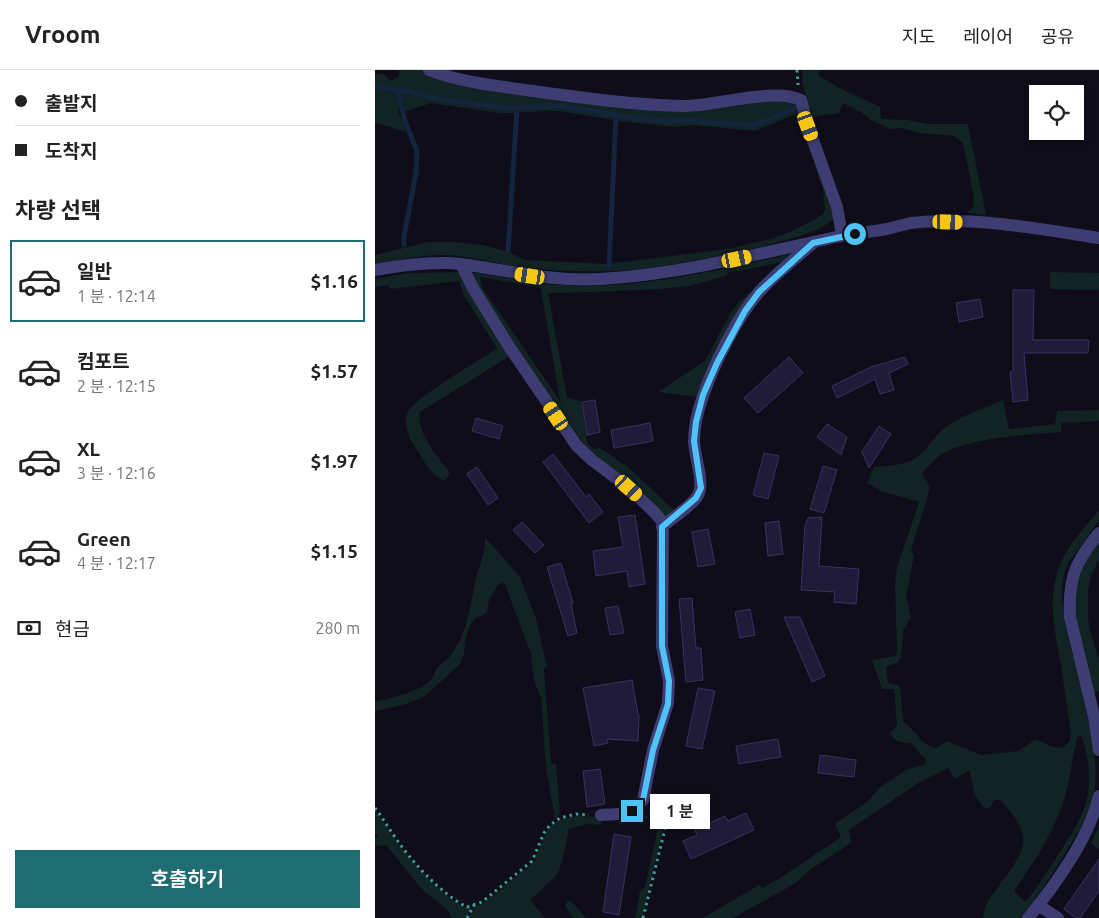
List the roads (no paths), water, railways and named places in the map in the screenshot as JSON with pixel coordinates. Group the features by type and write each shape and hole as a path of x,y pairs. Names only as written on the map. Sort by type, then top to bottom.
{"street":[{"path":"429,70 448,77 496,86 643,104 687,106 755,98 792,96 801,100 808,126 837,207 842,236"},
{"path":"375,270 436,263 461,264 559,279 598,279 669,273 912,223 987,223 1045,229 1099,238"},
{"path":"662,527 696,498 701,488 694,441 696,422 703,395 731,335 759,292 813,243"},
{"path":"461,264 473,288 510,348 577,446 629,488 662,521 662,646 669,681 668,704 653,750 643,800 632,811 601,815"},
{"path":"1099,533 1084,551 1075,567 1069,601 1072,624 1094,716 1099,750"},
{"path":"1028,918 1062,872 1089,827 1099,796"},
{"path":"1039,905 1058,918"}],"waterway":[{"path":"375,86 433,98 505,108 561,106 634,118 666,121 696,120 712,123 755,125 798,106"},
{"path":"397,90 405,121 417,151 416,173 404,245"},
{"path":"508,251 517,108"},
{"path":"609,267 616,115"}]}
